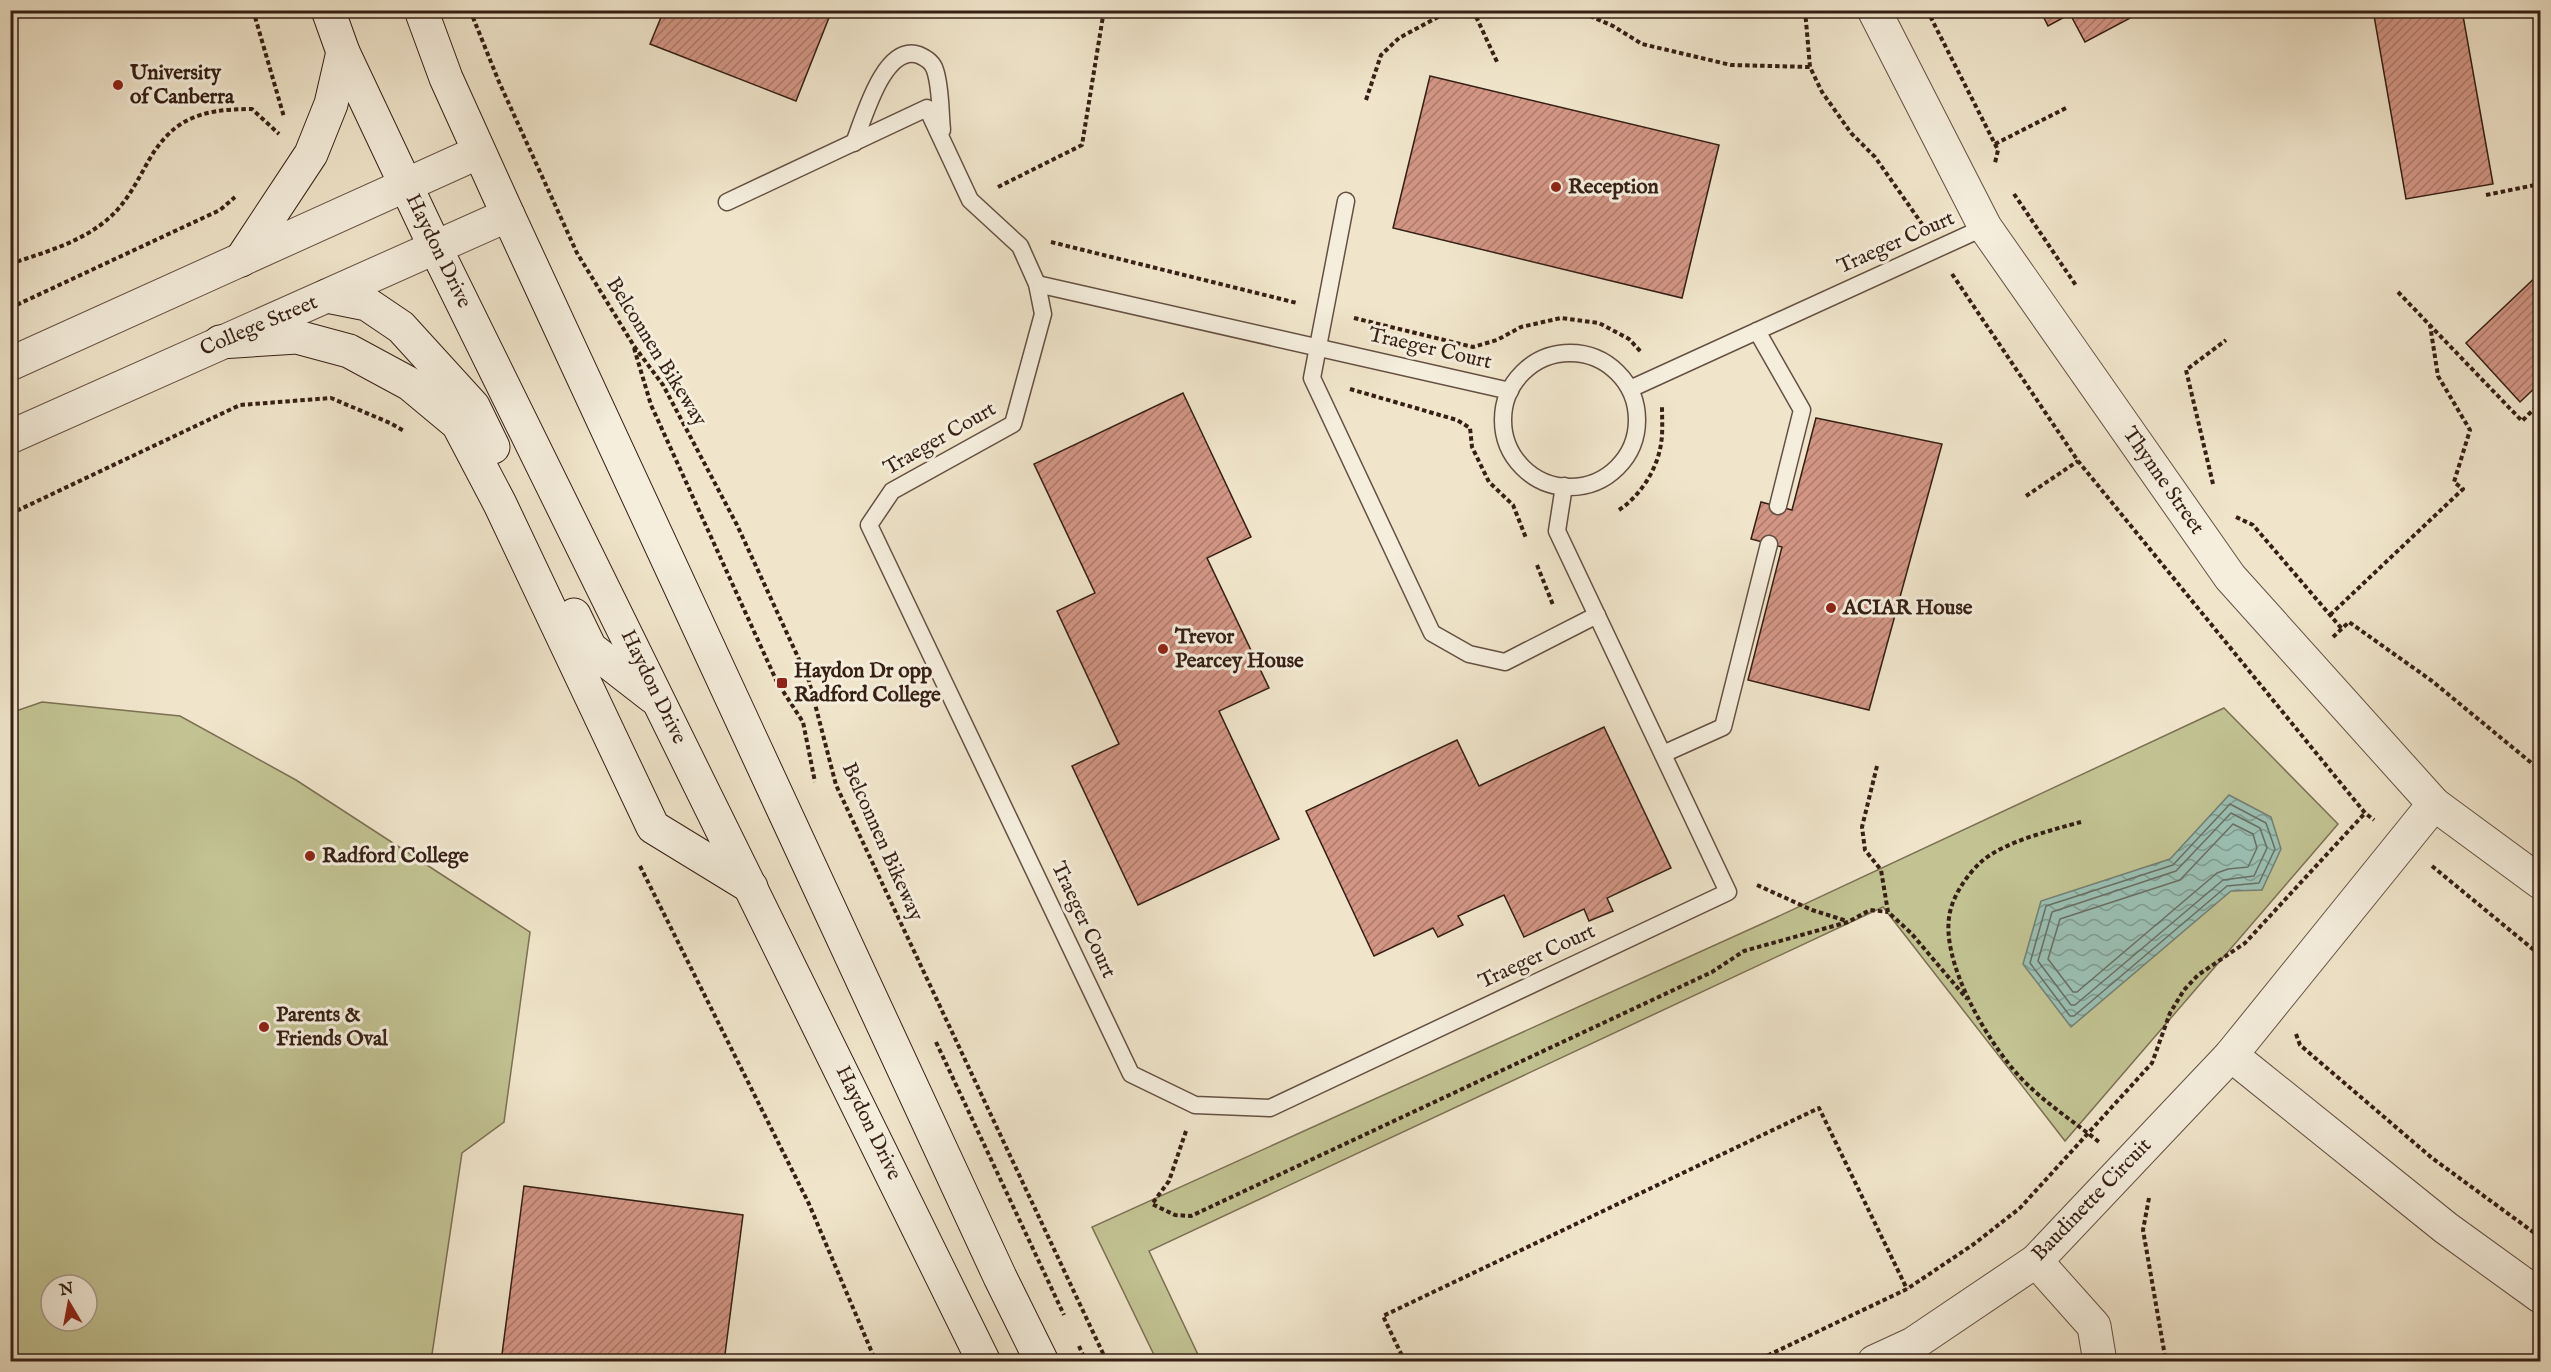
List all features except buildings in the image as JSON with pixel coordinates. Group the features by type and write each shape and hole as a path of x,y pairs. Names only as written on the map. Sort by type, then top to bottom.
{"main road":[{"name":"Haydon Drive","path":"328,10 344,52 435,247 984,1362"},
{"path":"421,10 446,78 508,215 940,1148 1042,1362"},
{"name":"Thynne Street","path":"1874,10 1985,228 2230,577 2434,804 2541,882"},
{"path":"241,260 301,150 331,104 344,52"},
{"path":"10,364 480,152"},
{"name":"College Street","path":"10,437 508,215"},
{"path":"327,296 367,304 401,327 473,406 590,648 660,701"},
{"path":"220,342 297,338 349,351 411,384 458,424 500,504 653,827 751,887"},
{"name":"Baudinette Circuit","path":"1874,1362 1913,1344 2036,1261 2231,1055 2434,804"},
{"path":"2231,1055 2446,1228 2541,1296"},
{"path":"2036,1261 2094,1326 2100,1362"}],"lane":[{"path":"854,143 886,69 898,56 906,53 924,57 936,71 944,143"},
{"path":"727,202 927,108 970,200 1020,246 1037,284"},
{"path":"1346,201 1312,378 1432,633 1469,654 1505,662 1597,615"},
{"name":"Traeger Court","path":"1630,389 1985,228"},
{"name":"Traeger Court","path":"1510,391 1037,284 1042,314 1013,424 892,491 869,525 1131,1074 1195,1105 1270,1108 1728,892 1557,531 1564,486"},
{"path":"1756,331 1802,410 1778,506"},
{"name":"Traeger Court","path":"1561,353 1578,353 1594,357 1621,376 1630,389 1636,404 1636,435 1621,464 1595,482 1564,486 1534,476 1522,466 1512,452 1503,422 1510,391 1519,377 1531,366 1561,353"},
{"path":"1663,754 1723,727 1768,544"}],"path":[{"path":"254,10 301,150"},
{"name":"Belconnen Bikeway","path":"470,10 499,82 577,253 634,346 663,385 752,556 809,681 836,785 1107,1362"},
{"path":"970,200 1082,145 1104,10"},
{"path":"1366,100 1381,55 1399,38 1451,10"},
{"path":"1473,10 1498,64"},
{"path":"1526,10 1550,10"},
{"path":"1576,10 1613,26 1642,44 1731,65 1810,67"},
{"path":"1754,1362 1907,1289 1974,1244 2020,1208 2152,1063 2170,1013 2184,990 2198,975 2245,943 2365,813 2078,461 1875,157 1851,132 1822,92 1810,67 1805,10"},
{"path":"1927,10 1998,150 1995,166"},
{"path":"1995,144 2068,107"},
{"path":"10,264 59,248 103,223 129,197 151,155 165,136 183,120 218,109 252,109 301,150"},
{"path":"2486,195 2541,184"},
{"path":"2008,186 2081,293"},
{"path":"10,308 220,210 236,195"},
{"path":"1044,240 1473,347 1497,340 1521,327 1561,318 1599,323 1629,339 1646,357"},
{"path":"2398,292 2522,421 2541,403"},
{"path":"2330,615 2463,489 2454,482 2470,430 2438,376 2430,325"},
{"path":"2200,468 2214,487 2186,370 2226,340"},
{"path":"634,346 651,405 777,682 803,722 815,784"},
{"path":"1312,378 1457,420 1470,428 1472,447 1489,482 1513,505 1530,547"},
{"path":"10,514 240,405 331,398 390,423 407,434"},
{"path":"2026,496 2078,461"},
{"path":"2234,516 2253,525 2342,629"},
{"path":"1534,558 1564,632"},
{"path":"2349,622 2432,681 2541,770"},
{"path":"1877,766 1862,827 1865,850 1881,870 1888,912"},
{"path":"2081,822 2027,838 1981,862 1956,894 1949,914 1952,952 1959,979 1982,1026 2017,1074 2049,1106 2088,1133"},
{"path":"1716,866 1731,861 1762,889 1848,922"},
{"path":"640,865 809,1204 876,1362"},
{"path":"2434,867 2541,955"},
{"path":"1195,1105 1169,1181 1152,1204 1175,1215 1191,1216 1712,972 1744,951 1848,922 1870,910 1888,912 1911,933 1971,1004"},
{"path":"2281,993 2300,1045 2432,1158 2541,1237"},
{"path":"936,1041 1066,1319"},
{"path":"1405,1362 1383,1316 1819,1108 1907,1289"},
{"path":"2149,1190 2143,1230 2166,1362"},
{"path":"1076,1340 1086,1362"}],"green space":[{"name":"Parents & Friends Oval","path":"42,702 180,716 296,780 530,932 504,1122 462,1153 431,1361 11,1361 10,713"},
{"path":"2224,708 2338,824 2065,1141 1883,907 1149,1251 1201,1361 1157,1361 1092,1227 1777,917"}],"water":[{"path":"2229,795 2271,817 2281,849 2262,890 2231,891 2071,1027 2023,964 2041,901 2170,859"}],"place":[{"name":"University of Canberra","path":"118,85"},
{"name":"Reception","path":"1556,187"},
{"name":"ACIAR House","path":"1831,608"},
{"name":"Trevor Pearcey House","path":"1163,649"},
{"name":"Haydon Dr opp Radford College","path":"782,683"},
{"name":"Radford College","path":"310,856"},
{"name":"Parents & Friends Oval","path":"264,1027"}]}
